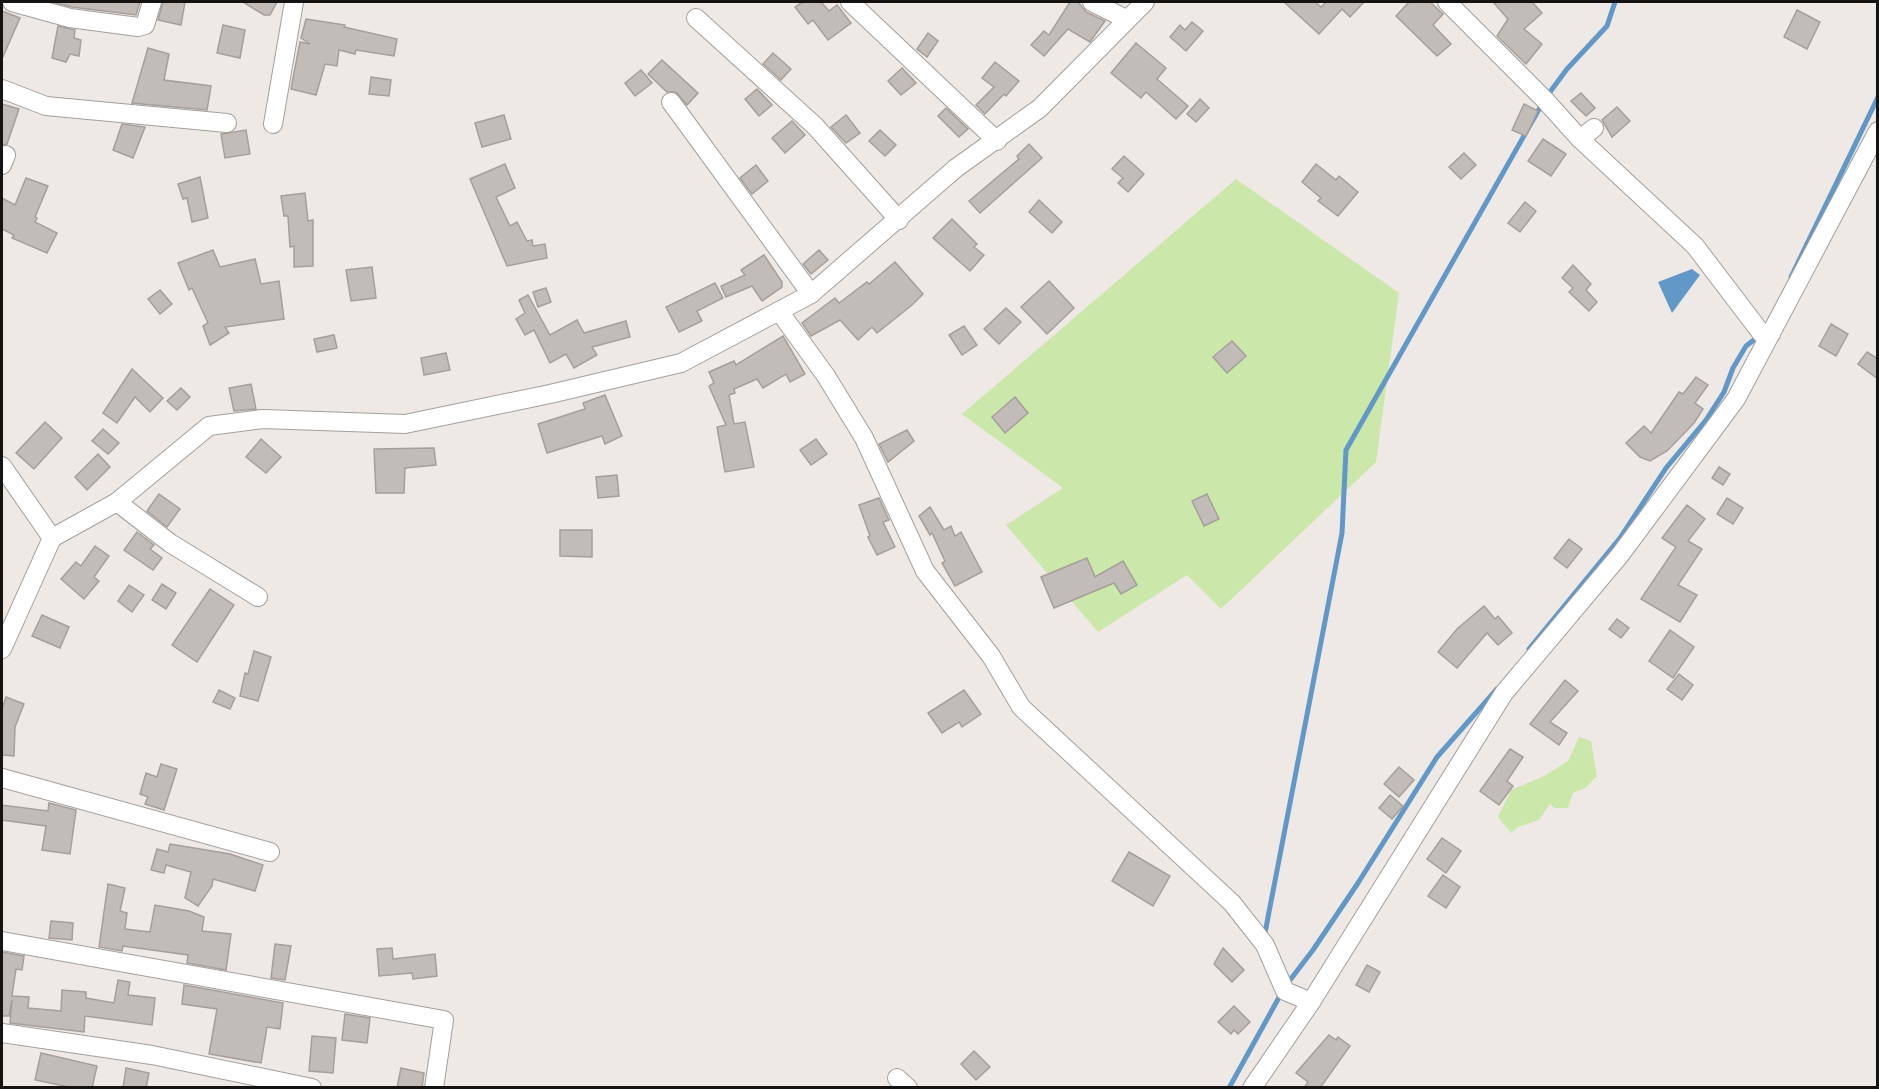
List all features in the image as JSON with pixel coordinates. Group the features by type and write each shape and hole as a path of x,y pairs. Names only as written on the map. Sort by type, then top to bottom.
{"street":[{"path":"12,2 70,18 138,27 145,25 152,2"},
{"path":"273,124 294,2"},
{"path":"850,2 998,141"},
{"path":"1092,2 1126,19"},
{"path":"2,649 52,538 117,502 209,426 263,419 405,424 681,363 811,294 899,220 956,168 998,141 1040,108 1145,2"},
{"path":"1447,2 1545,100 1587,133 1695,246 1762,334 1771,334"},
{"path":"696,18 815,126 899,220"},
{"path":"2,89 46,106 227,123"},
{"path":"671,102 811,294"},
{"path":"1252,1088 1311,1002 1504,693 1620,555 1736,399 1878,131"},
{"path":"779,311 826,376 864,438 925,571 991,656 1021,707 1232,903 1265,945 1285,991 1311,1002"},
{"path":"2,466 52,538"},
{"path":"117,502 170,543 258,597"},
{"path":"2,777 270,852"},
{"path":"2,941 444,1020 434,1088"},
{"path":"2,1033 152,1055 312,1088"}],"green space":[{"path":"1236,179 1399,293 1376,462 1221,609 1187,575 1098,632 1006,525 1063,488 962,414"},
{"path":"1579,737 1591,741 1597,776 1585,788 1573,793 1568,808 1555,808 1550,804 1539,820 1518,827 1511,833 1498,817 1511,790 1544,776 1568,761"}],"water":[{"path":"1692,269 1700,275 1672,313 1658,282"}],"building":[{"path":"52,2 140,2 136,15 72,7"},
{"path":"163,2 185,2 181,25 158,20"},
{"path":"243,2 277,2 270,15 264,15"},
{"path":"803,2 821,2 829,11 837,5 851,23 828,40 813,20 808,24 795,7"},
{"path":"1070,2 1078,2 1086,12 1105,21 1090,42 1068,29 1044,56 1031,45 1044,31 1049,35"},
{"path":"1284,2 1315,2 1321,7 1326,2 1364,2 1350,17 1342,9 1319,34"},
{"path":"1409,2 1430,2 1443,14 1433,25 1451,44 1437,56 1396,16"},
{"path":"1493,2 1532,2 1542,13 1524,29 1542,44 1526,64 1497,36 1508,19"},
{"path":"1797,10 1820,22 1807,49 1784,37"},
{"path":"2,11 20,18 2,59"},
{"path":"306,19 345,25 344,27 397,39 394,56 356,50 355,54 339,50 337,66 325,64 316,95 291,89 300,42 310,44 301,38"},
{"path":"1192,22 1203,31 1186,51 1170,37 1180,25 1185,30"},
{"path":"223,25 245,30 240,58 217,53"},
{"path":"58,26 75,30 74,38 81,40 79,56 70,54 66,62 52,58"},
{"path":"928,33 938,41 927,57 917,49"},
{"path":"1136,43 1166,68 1157,79 1188,106 1176,119 1146,92 1141,98 1111,73"},
{"path":"148,48 169,54 164,80 211,86 207,110 132,103"},
{"path":"773,53 791,69 781,80 763,64"},
{"path":"662,60 698,93 687,105 676,92 667,92 648,74"},
{"path":"995,62 1019,81 985,114 976,105 994,87 982,78"},
{"path":"902,68 916,83 901,95 888,81"},
{"path":"641,70 652,83 635,96 625,83"},
{"path":"371,77 391,80 389,96 369,94"},
{"path":"757,89 772,105 759,116 745,99"},
{"path":"1581,93 1595,108 1586,116 1571,101"},
{"path":"1200,99 1209,108 1196,122 1187,114"},
{"path":"2,104 19,109 7,144 2,145"},
{"path":"1524,104 1538,111 1526,136 1512,130"},
{"path":"1617,107 1630,121 1612,137 1602,120"},
{"path":"946,108 968,129 959,137 938,116"},
{"path":"504,115 511,139 482,147 475,123"},
{"path":"846,115 860,133 846,143 831,127"},
{"path":"792,121 805,135 785,153 772,138"},
{"path":"122,124 145,127 133,158 113,150"},
{"path":"246,130 250,154 225,158 221,134"},
{"path":"880,130 896,145 885,156 869,141"},
{"path":"1543,139 1566,154 1551,176 1528,161"},
{"path":"1029,144 1042,158 980,213 969,201 1019,159 1017,156"},
{"path":"1464,153 1476,165 1461,179 1449,167"},
{"path":"1124,156 1144,174 1128,192 1118,183 1123,178 1112,169"},
{"path":"505,164 515,188 496,197 510,226 517,222 527,241 532,240 533,246 545,244 547,258 507,266 470,179"},
{"path":"1316,164 1336,180 1339,176 1358,192 1338,216 1318,201 1321,198 1302,182"},
{"path":"756,165 768,181 752,194 740,178"},
{"path":"200,177 208,218 192,222 187,198 183,199 178,184"},
{"path":"26,178 48,186 35,217 37,218 35,222 57,233 47,253 12,238 14,235 2,229 2,198 15,205"},
{"path":"305,193 308,221 313,220 313,266 294,267 294,246 290,247 288,216 284,216 281,196"},
{"path":"1039,200 1062,222 1052,233 1029,212"},
{"path":"1525,202 1536,211 1520,232 1508,223"},
{"path":"952,219 977,244 974,247 984,255 970,271 933,238"},
{"path":"213,250 220,267 255,259 261,284 279,281 284,319 225,327 229,333 210,345 203,326 208,323 192,288 189,290 178,263"},
{"path":"819,250 828,260 811,274 803,264"},
{"path":"764,255 782,282 782,287 762,301 752,286 726,297 721,286 745,275 741,270"},
{"path":"895,262 923,294 912,305 877,333 872,327 858,340 840,320 811,336 802,323 835,298 839,303 867,282 869,284"},
{"path":"1573,265 1591,284 1586,290 1597,302 1589,311 1569,292 1573,288 1562,278"},
{"path":"372,267 376,298 351,301 346,270"},
{"path":"1049,281 1074,308 1047,334 1021,307"},
{"path":"715,283 723,298 697,311 702,321 679,332 666,307"},
{"path":"546,288 551,302 538,307 533,292"},
{"path":"160,290 172,304 160,314 148,299"},
{"path":"528,295 550,335 577,320 584,333 626,321 630,337 592,347 597,355 574,368 566,354 550,363 534,330 525,335 516,319 525,313 519,300"},
{"path":"1006,308 1021,322 999,344 984,329"},
{"path":"1831,324 1848,334 1836,356 1819,346"},
{"path":"964,326 977,345 962,355 949,335"},
{"path":"334,335 337,348 317,352 314,339"},
{"path":"783,336 805,374 790,382 786,374 763,388 757,379 734,389 735,393 729,395 734,424 745,422 754,467 725,472 717,427 726,425 709,386 714,383 709,372 734,361 736,365"},
{"path":"1232,341 1246,356 1227,373 1213,357"},
{"path":"1867,352 1878,359 1878,379 1858,364"},
{"path":"446,353 450,370 424,375 421,358"},
{"path":"132,369 163,398 150,412 135,397 117,423 103,413"},
{"path":"1696,377 1708,385 1695,403 1703,409 1694,423 1667,451 1650,461 1640,457 1626,443 1644,426 1651,433 1679,392 1683,394"},
{"path":"251,384 256,409 234,411 229,388"},
{"path":"181,388 190,397 177,410 167,401"},
{"path":"605,395 622,436 605,444 602,436 547,453 538,424 585,409 583,403"},
{"path":"1015,397 1028,413 1005,433 992,417"},
{"path":"45,422 62,438 34,469 16,453"},
{"path":"103,429 119,443 108,454 92,441"},
{"path":"907,430 914,441 888,462 879,444"},
{"path":"261,439 281,457 266,473 246,457"},
{"path":"816,439 827,454 811,465 800,450"},
{"path":"434,448 436,465 405,468 404,493 376,493 374,449"},
{"path":"98,454 110,467 87,490 75,477"},
{"path":"1719,467 1730,474 1723,485 1712,478"},
{"path":"617,475 619,496 598,498 596,477"},
{"path":"159,494 180,509 167,527 147,511"},
{"path":"1207,494 1219,519 1204,526 1192,501"},
{"path":"879,498 889,520 883,522 895,547 877,555 868,537 870,536 859,505"},
{"path":"1727,498 1743,508 1733,524 1717,514"},
{"path":"1687,505 1705,519 1688,541 1702,549 1678,585 1697,595 1680,622 1641,599 1676,547 1662,538"},
{"path":"930,507 944,530 951,526 955,536 961,532 982,572 955,586 942,563 945,561 932,533 930,535 919,516"},
{"path":"560,530 592,530 592,557 560,556"},
{"path":"137,532 154,545 150,549 162,558 153,570 124,550"},
{"path":"1569,539 1582,549 1567,568 1554,558"},
{"path":"95,546 109,556 94,577 99,581 84,599 61,579 76,562 81,566"},
{"path":"1087,558 1095,577 1123,561 1137,585 1121,594 1114,583 1054,608 1041,577"},
{"path":"162,584 176,593 166,609 152,600"},
{"path":"129,585 144,595 132,612 118,601"},
{"path":"210,589 234,605 197,662 172,645"},
{"path":"1484,606 1495,619 1498,616 1512,633 1498,645 1487,633 1457,668 1438,652 1457,629"},
{"path":"42,615 69,627 60,648 32,636"},
{"path":"1617,619 1629,628 1621,638 1609,629"},
{"path":"1670,630 1694,647 1673,678 1649,661"},
{"path":"254,651 271,657 258,701 240,696 245,673 248,674"},
{"path":"1679,674 1693,685 1682,700 1667,689"},
{"path":"1565,680 1578,691 1550,722 1567,733 1559,745 1530,724"},
{"path":"219,690 235,698 230,709 213,702"},
{"path":"964,690 981,714 962,727 959,722 942,733 928,713"},
{"path":"6,697 24,704 15,727 14,756 3,755 2,758 2,709"},
{"path":"1510,749 1523,757 1507,781 1513,786 1499,805 1480,791"},
{"path":"161,764 177,769 164,810 145,804 148,797 140,794 146,773 157,777"},
{"path":"1399,767 1414,780 1399,797 1384,784"},
{"path":"1390,795 1403,806 1392,819 1379,808"},
{"path":"49,803 76,810 70,854 42,850 46,826 2,820 2,805 48,811"},
{"path":"1442,838 1461,851 1446,873 1427,859"},
{"path":"170,844 230,854 263,865 255,891 213,879 212,886 198,906 185,898 191,872 166,865 164,873 151,870 157,849 168,852"},
{"path":"1129,852 1170,876 1153,906 1112,881"},
{"path":"1443,875 1460,887 1446,908 1428,896"},
{"path":"108,884 125,888 120,911 127,913 125,929 150,932 155,905 189,911 204,917 202,931 231,934 226,970 187,963 188,955 123,946 122,951 99,947"},
{"path":"51,921 73,923 72,940 49,938"},
{"path":"275,944 291,946 285,980 271,978"},
{"path":"392,948 393,959 435,954 437,976 413,979 412,973 379,976 377,949"},
{"path":"1223,948 1244,970 1232,982 1214,964"},
{"path":"2,952 24,956 22,970 16,969 12,996 29,997 28,1008 61,1011 62,990 86,992 86,998 114,1003 118,980 130,982 128,995 155,998 152,1025 85,1016 84,1032 10,1023 12,1000 9,1016 2,1016"},
{"path":"1367,965 1380,972 1369,992 1356,985"},
{"path":"184,985 283,1003 280,1029 267,1027 261,1063 209,1054 217,1009 182,1004"},
{"path":"1234,1006 1250,1022 1238,1034 1234,1030 1231,1034 1218,1022"},
{"path":"345,1014 370,1018 367,1043 342,1040"},
{"path":"1329,1035 1336,1040 1338,1037 1350,1046 1320,1088 1304,1088 1308,1082 1296,1073"},
{"path":"312,1036 336,1038 333,1073 309,1071"},
{"path":"974,1051 990,1067 976,1080 961,1064"},
{"path":"41,1053 97,1066 92,1088 74,1088 35,1080"},
{"path":"126,1068 149,1073 146,1088 123,1088"},
{"path":"401,1068 424,1073 422,1088 397,1088"}],"waterway":[{"path":"1547,96 1567,69 1607,26 1615,2"},
{"path":"1791,277 1878,97"},
{"path":"1264,938 1342,533 1346,450 1542,104"},
{"path":"1529,649 1620,538 1666,468 1706,420 1724,392 1733,368 1746,346 1759,336"},
{"path":"1287,984 1358,883 1437,757 1497,689"},
{"path":"1229,1088 1282,992"}]}
